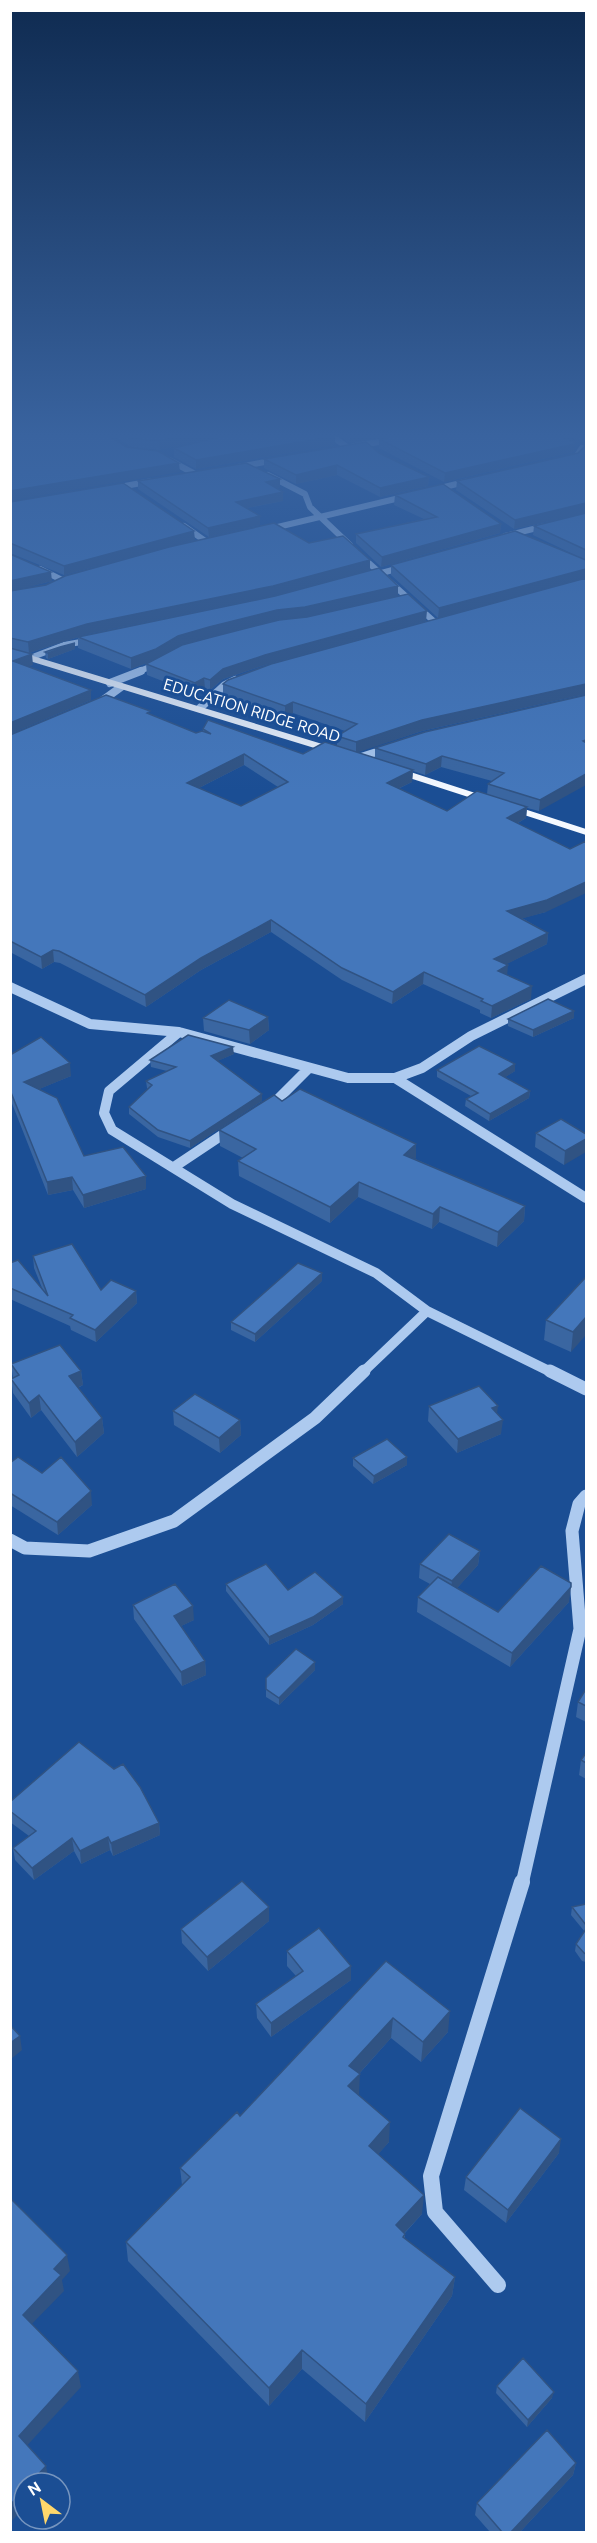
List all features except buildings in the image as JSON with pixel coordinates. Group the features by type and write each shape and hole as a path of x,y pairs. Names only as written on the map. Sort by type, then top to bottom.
{"main road":[{"name":"EDUCATION RIDGE ROAD","path":"10,652 121,687 200,708 586,832"}],"street":[{"path":"357,554 438,625"},
{"path":"30,565 64,581"},
{"path":"358,580 410,565"},
{"path":"55,585 76,578"},
{"path":"396,601 407,599"},
{"path":"427,628 449,622"},
{"path":"30,658 64,645 99,639"},
{"path":"110,683 166,659"},
{"path":"200,708 225,685 246,676"},
{"path":"91,707 121,687"},
{"path":"357,758 401,744"},
{"path":"10,987 90,1024 179,1032 308,1069 348,1078 395,1078 422,1068 471,1036 586,979"},
{"path":"10,996 21,991"},
{"path":"179,1032 109,1091 104,1113 112,1130 232,1204 376,1273 427,1311 586,1389"},
{"path":"260,1111 277,1100 308,1069"},
{"path":"395,1078 585,1195"},
{"path":"174,1167 242,1122"},
{"path":"10,1540 25,1548 89,1551 174,1521 315,1418 427,1311"},
{"path":"498,2285 435,2212 432,2176 525,1873 580,1629 572,1531 579,1503 586,1496"}]}
